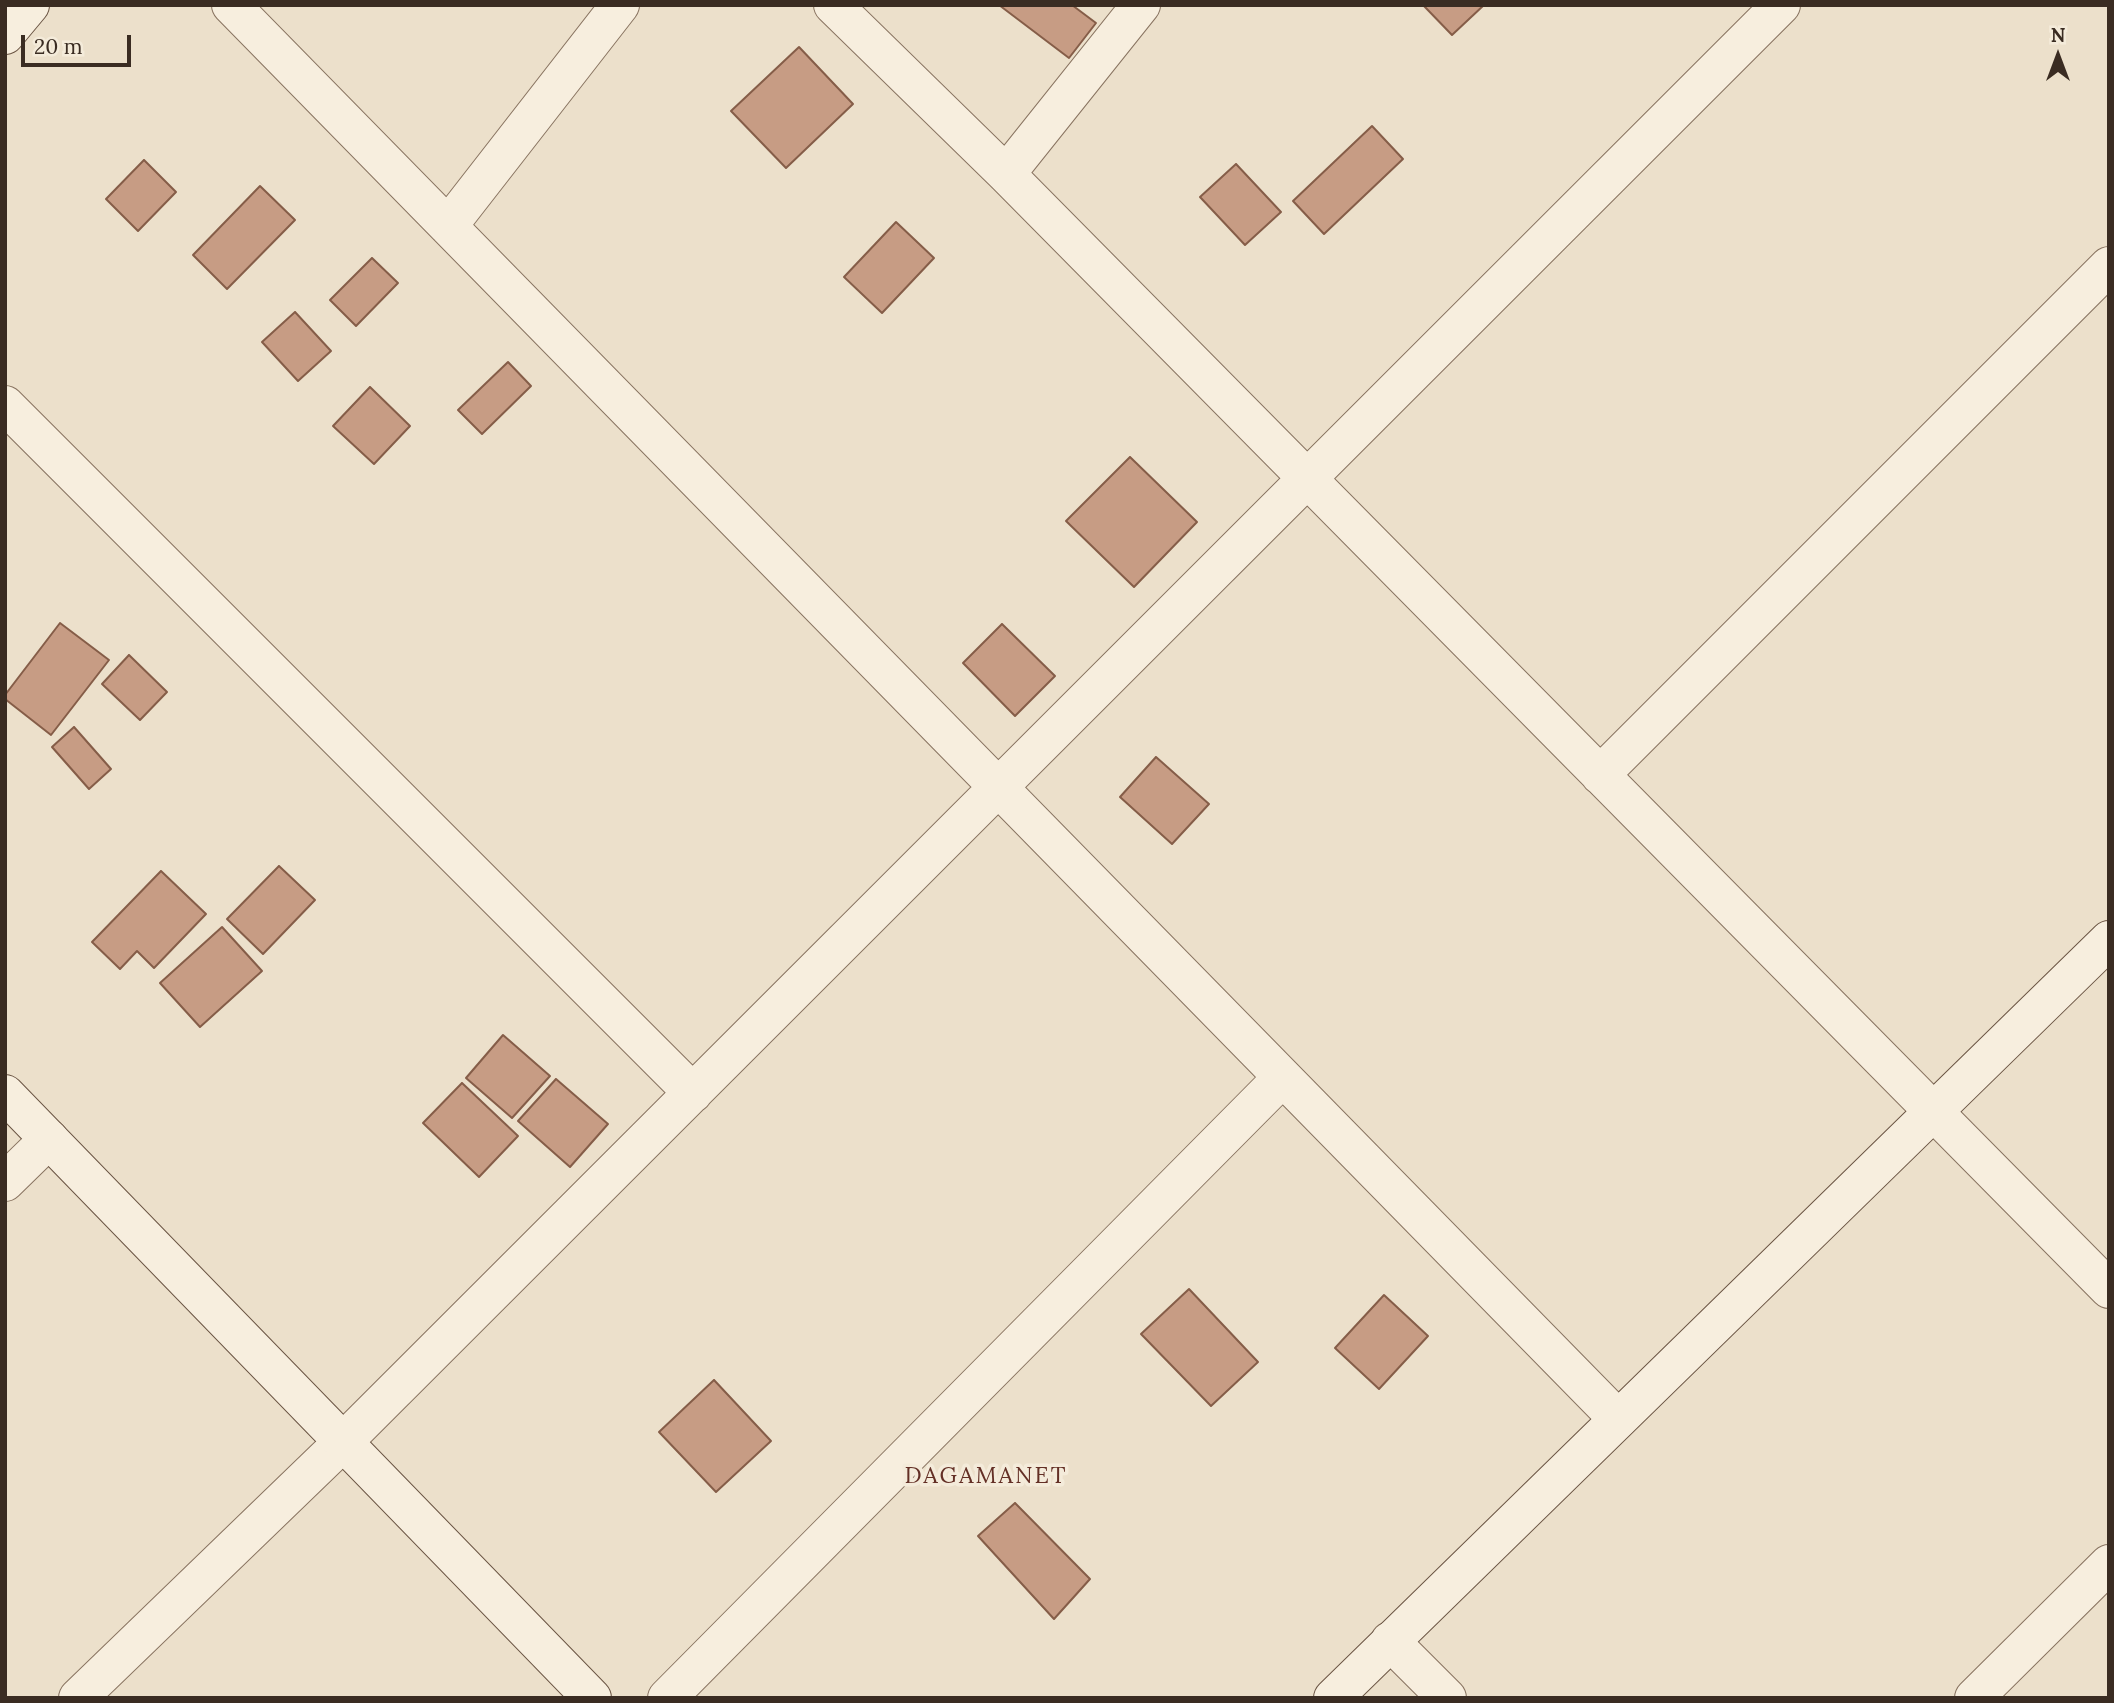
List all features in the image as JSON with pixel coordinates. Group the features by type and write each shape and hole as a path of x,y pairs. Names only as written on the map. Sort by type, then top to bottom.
{"street":[{"path":"5,35 30,5"},
{"path":"232,5 1618,1419"},
{"path":"447,226 620,5"},
{"path":"833,5 1006,174 2109,1289"},
{"path":"1006,174 1141,5"},
{"path":"78,1698 343,1441 999,789 1781,5"},
{"path":"1601,775 2109,266"},
{"path":"5,405 693,1093"},
{"path":"1333,1698 2109,940"},
{"path":"667,1698 1282,1078"},
{"path":"5,1094 592,1698"},
{"path":"5,1182 49,1139"},
{"path":"1974,1698 2109,1564"},
{"path":"1390,1641 1447,1698"}],"building":[{"path":"999,5 1072,5 1096,23 1069,58"},
{"path":"1423,5 1484,5 1452,35"},
{"path":"799,47 853,104 786,168 731,111"},
{"path":"1372,126 1403,159 1324,234 1293,201"},
{"path":"144,160 176,192 138,231 106,199"},
{"path":"1236,164 1281,212 1245,245 1200,197"},
{"path":"260,186 295,220 227,289 193,255"},
{"path":"896,222 934,258 882,313 844,277"},
{"path":"372,258 398,283 356,326 330,300"},
{"path":"295,312 331,351 298,381 262,342"},
{"path":"508,362 531,386 482,434 458,410"},
{"path":"370,387 410,426 374,464 333,426"},
{"path":"1130,457 1197,522 1134,587 1066,521"},
{"path":"60,623 109,660 51,735 5,699 5,695"},
{"path":"1002,624 1055,676 1015,716 963,663"},
{"path":"129,655 167,692 140,720 102,684"},
{"path":"74,727 111,769 89,789 52,747"},
{"path":"1156,757 1209,804 1172,844 1120,797"},
{"path":"279,866 315,900 263,954 227,919"},
{"path":"161,871 206,914 154,968 137,951 120,969 92,942"},
{"path":"222,927 262,971 200,1027 160,983"},
{"path":"503,1035 550,1076 512,1118 466,1078"},
{"path":"556,1079 608,1124 570,1167 518,1121"},
{"path":"462,1083 518,1136 479,1177 423,1123"},
{"path":"1189,1289 1258,1362 1211,1406 1141,1334"},
{"path":"1384,1295 1428,1336 1379,1389 1335,1348"},
{"path":"714,1380 771,1441 716,1492 659,1432"},
{"path":"1015,1503 1090,1579 1054,1619 978,1536"}],"district":[{"name":"DAGAMANET","path":"986,1476"}]}
